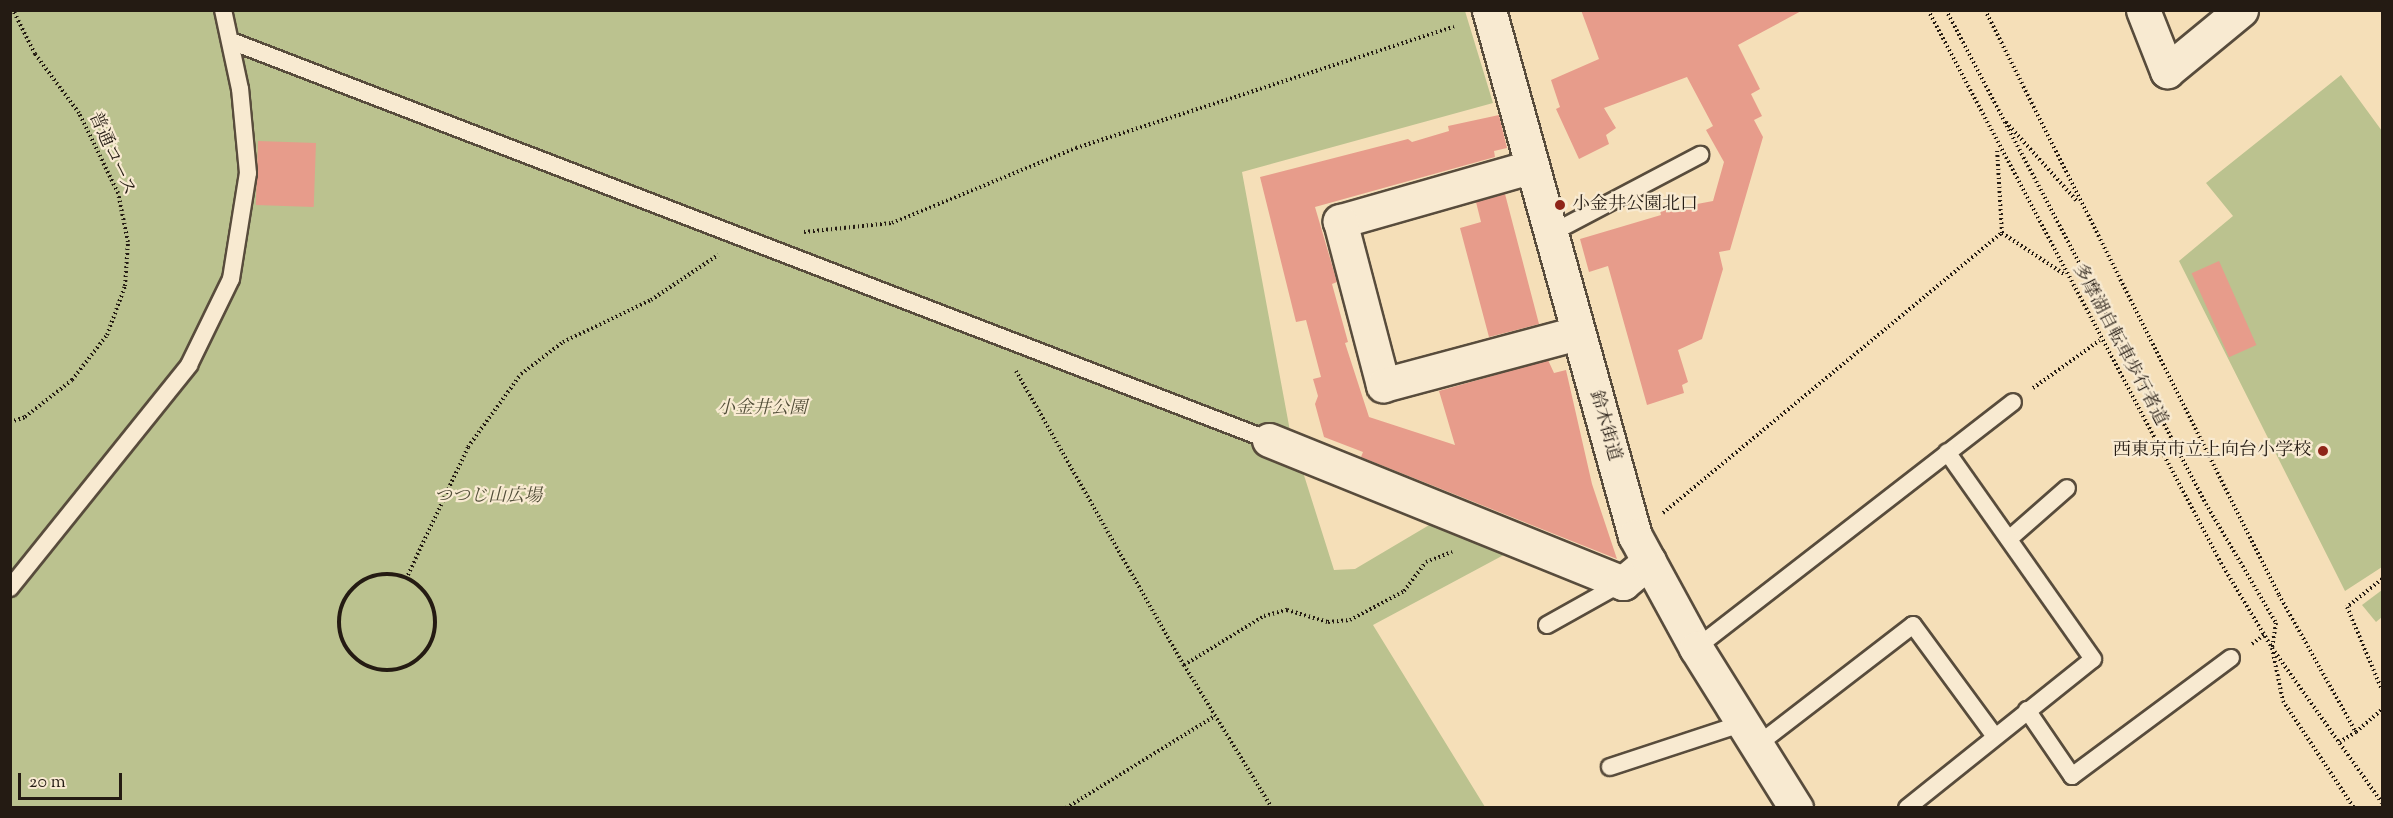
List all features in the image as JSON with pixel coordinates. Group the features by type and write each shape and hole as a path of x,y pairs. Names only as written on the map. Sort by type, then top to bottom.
{"street":[{"name":"鈴木街道","path":"1489,10 1577,333 1642,549 1696,648 1748,735 1796,807"},
{"path":"2143,10 2167,71 2241,10"},
{"path":"1530,166 1340,221 1383,385 1577,333"},
{"path":"1269,440 1623,583 1642,549"}],"lane":[{"path":"10,588 189,365 231,279 248,173 231,41 223,10"},
{"path":"231,41 744,238 998,339 1269,440"},
{"path":"1550,234 1700,155"},
{"path":"1696,648 2013,402"},
{"path":"1907,807 1974,756 1993,734 2092,659 1947,452"},
{"path":"2009,539 2067,488"},
{"path":"1547,626 1623,583"},
{"path":"1610,767 1748,735 1913,625 1993,734"},
{"path":"2026,710 2072,776 2231,658"}],"path":[{"name":"普通コース","path":"10,422 25,417 72,380 107,335 125,286 128,242 118,193 79,113 35,54 13,10"},
{"name":"多摩湖自転車歩行者道","path":"1928,10 2100,340 2272,648 2382,803"},
{"path":"1946,10 2206,504 2276,623 2278,635 2272,648 2283,701 2354,807"},
{"path":"1985,10 2278,595 2356,732"},
{"path":"801,232 892,223 1076,148 1454,27"},
{"path":"2001,117 2081,205"},
{"path":"1997,145 2002,233"},
{"path":"2002,233 2065,274"},
{"path":"1642,549 2002,233"},
{"path":"406,579 468,447 521,374 563,342 651,300 744,238"},
{"path":"998,339 1184,665 1272,807"},
{"path":"2013,402 2100,340"},
{"path":"1184,665 1264,616 1287,609 1328,622 1350,620 1404,591 1426,562 1499,531"},
{"path":"381,574 406,579 424,591 432,606 433,637 413,663 398,669 366,665 354,656 340,630 345,600 366,579 381,574"},
{"path":"2382,579 2347,608 2382,690"},
{"path":"2340,742 2356,732 2382,709"},
{"path":"1066,807 1215,716"}],"green space":[{"name":"小金井公園","path":"10,11 1465,11 1493,103 1242,172 1290,431 1334,570 1355,569 1436,521 1513,550 1373,625 1485,807 11,807"},
{"name":"西東京市立上向台小学校","path":"2341,75 2382,131 2382,567 2345,591 2179,261 2233,216 2206,183"},
{"path":"2382,590 2382,617 2376,622 2362,605"}],"building":[{"path":"1581,10 1803,10 1738,45 1760,89 1751,94 1762,116 1754,120 1763,137 1730,250 1719,252 1723,269 1702,339 1678,350 1688,382 1682,385 1684,393 1647,405 1608,266 1589,272 1580,239 1661,215 1660,211 1713,201 1724,162 1706,130 1713,126 1687,77 1604,108 1616,128 1606,135 1609,144 1579,159 1556,109 1560,107 1551,80 1599,59"},
{"path":"1499,115 1507,148 1494,151 1495,157 1315,207 1337,282 1332,284 1348,342 1345,343 1369,417 1455,445 1439,391 1548,360 1554,373 1566,370 1592,484 1617,559 1361,457 1363,452 1324,437 1315,404 1318,396 1313,379 1321,377 1306,320 1296,322 1260,177 1408,139 1412,142 1449,131 1448,126"},
{"path":"258,141 316,143 314,207 256,205"},
{"path":"1505,194 1539,324 1489,337 1460,228 1481,222 1476,202"},
{"path":"2219,261 2256,345 2229,357 2192,273"}],"place":[{"name":"小金井公園北口","path":"1560,205"},
{"name":"西東京市立上向台小学校","path":"2323,451"}],"park label":[{"name":"つつじ山広場","path":"488,497"}]}
